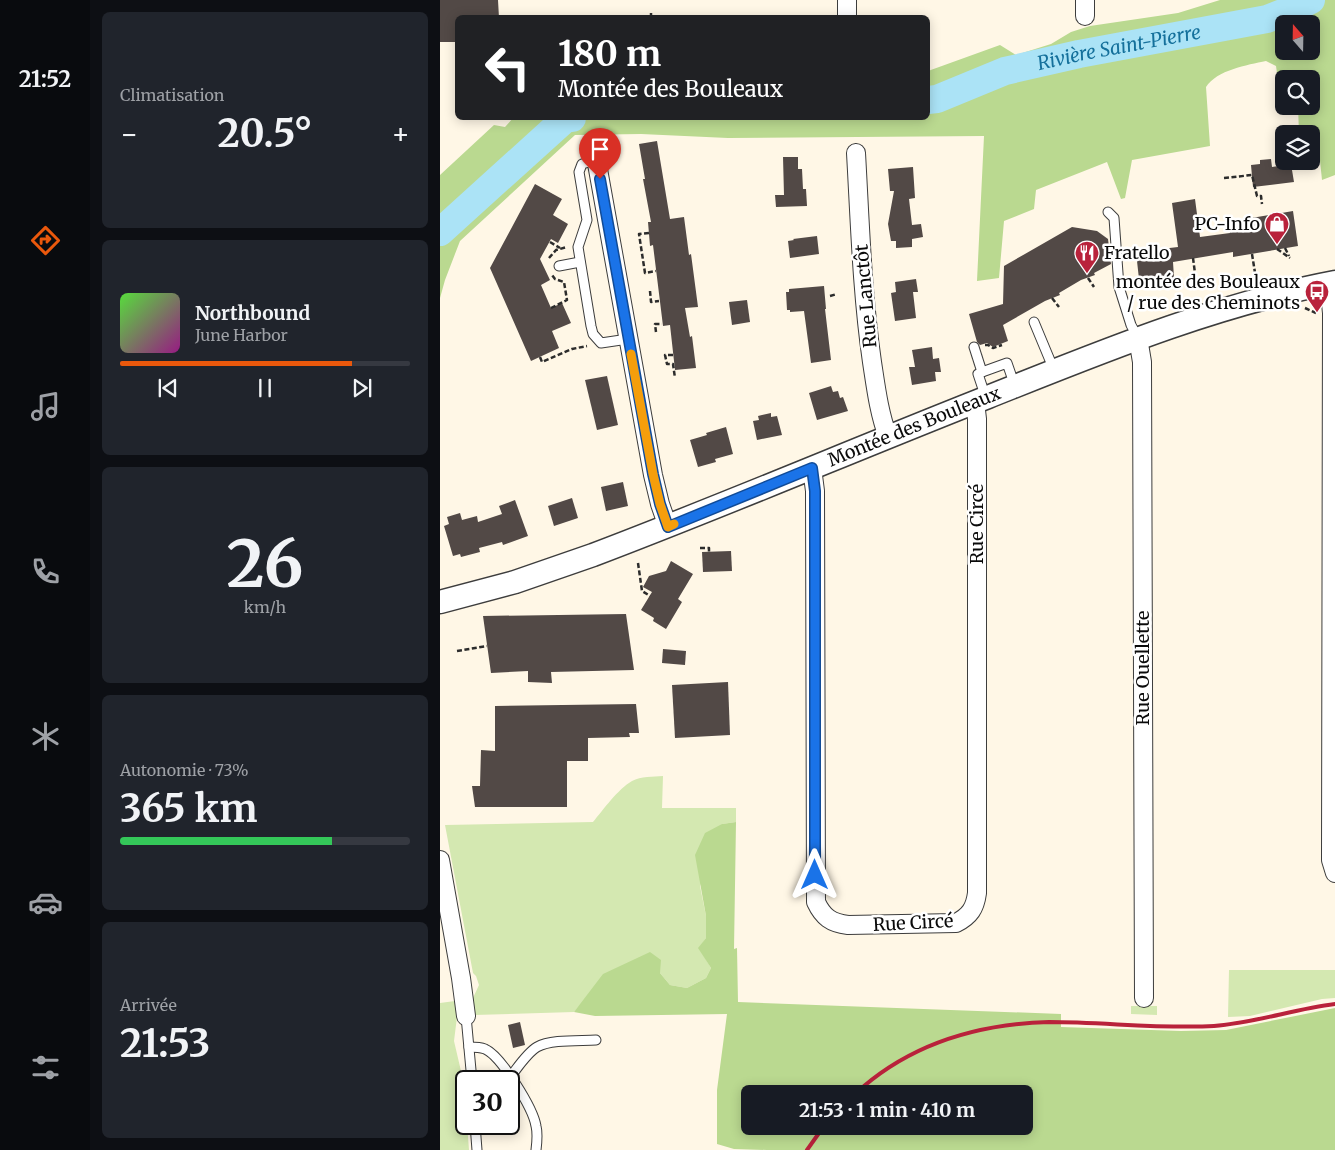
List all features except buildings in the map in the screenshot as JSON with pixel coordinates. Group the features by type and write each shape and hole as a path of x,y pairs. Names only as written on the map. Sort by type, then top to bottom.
{"street":[{"path":"847,0 847,15"},
{"path":"595,153 653,474 668,527"},
{"name":"Rue Lanctôt","path":"856,153 867,329 879,409 888,437"},
{"path":"1332,283 1332,860 1335,873"},
{"name":"Montée des Bouleaux","path":"440,602 544,573 668,527 1054,370 1138,338 1223,310 1332,283"},
{"name":"Rue Ouellette","path":"1138,338 1142,362 1144,998"},
{"name":"Rue Circé","path":"812,468 815,491 816,902 824,916 839,924 956,923 963,920 974,908 977,893 978,428 981,400"},
{"path":"440,860 466,1016"}],"lane":[{"path":"595,153 582,164 579,172 587,220 584,232 578,243 580,262 593,334 605,344 628,340"},
{"path":"1108,212 1114,218 1119,287 1131,325 1138,338"},
{"path":"559,266 580,262"},
{"path":"1034,322 1054,370"},
{"path":"977,347 982,372"},
{"path":"981,400 978,374 982,372 1007,363 1016,386"},
{"path":"466,1016 471,1070"},
{"path":"516,1070 537,1047 549,1043 596,1040"},
{"path":"469,1046 485,1049 506,1070"},
{"path":"520,1091 531,1110 536,1126 536,1150"},
{"path":"476,1135 477,1150"}],"path":[{"path":"1224,178 1252,175 1256,196 1261,196 1262,204"},
{"path":"649,233 639,234 641,253 645,273 656,271"},
{"path":"550,242 560,248"},
{"path":"1277,249 1290,258 1285,248"},
{"path":"1252,254 1256,279"},
{"path":"1193,258 1196,281"},
{"path":"1088,278 1094,287"},
{"path":"650,292 651,302 659,301"},
{"path":"830,296 837,294"},
{"path":"1052,298 1059,307"},
{"path":"656,332 655,324 662,324"},
{"path":"977,347 988,345 993,348 1002,344"},
{"path":"540,357 542,362 575,348"},
{"path":"673,355 666,355 667,364 673,364 675,378"},
{"path":"700,548 709,548 709,552"},
{"path":"638,563 642,591 650,596"},
{"path":"457,651 487,646"}],"green space":[{"path":"1220,0 1335,0 1335,175 1322,180 1320,125 1299,125 1298,115 1320,115 1320,70 1277,70 1276,66 1266,61 1225,72 1217,76 1206,87 1210,146 1132,160 1125,198 1121,199 1107,162 1036,190 1034,209 1004,221 999,278 977,281 984,136 728,138 641,134 575,135 460,241 440,298 440,175 494,125 505,127 511,120 930,120 930,70 1000,45 1016,55 1051,44 1071,32 1090,26 1178,13"},
{"path":"663,776 662,808 736,808 736,822 722,824 700,886 706,916 706,938 699,948 711,968 706,978 687,988 670,985 660,973 581,1004 574,1012 474,1015 473,998 479,985 473,973 445,825 593,822 616,794 632,781 643,777"},
{"path":"736,822 734,949 737,948 738,1002 1061,1014 1061,1027 1181,1031 1226,1030 1335,1008 1335,1150 767,1150 734,1149 717,1144 717,1090 727,1014 595,1016 574,1012 603,974 650,952 661,960 660,973 670,985 687,988 706,978 711,968 698,948 706,938 706,916 695,855 705,833 722,824"},
{"path":"1229,970 1335,970 1335,998 1322,999 1250,1016 1228,1017"},
{"path":"455,1001 457,1017 454,1041 461,1070 455,1070 455,1135 468,1135 469,1150 440,1150 440,1003"},
{"path":"1131,1006 1157,1006 1157,1015 1131,1014"}],"waterway":[{"name":"Rivière Saint-Pierre","path":"930,100 937,99 1005,71 1079,54 1267,19 1311,0"},
{"name":"Rivière Saint-Pierre","path":"440,232 564,120"}],"railway":[{"path":"866,1085 898,1062 921,1050 971,1032 996,1027 1049,1022 1173,1027 1214,1026 1335,1004"},
{"path":"807,1150 818,1135"}],"slow traffic":[{"path":"631,354 656,489 668,527 674,524"}],"place":[{"name":"PC-Info","path":"1277,245"},
{"name":"Fratello","path":"1087,274"},
{"name":"montée des Bouleaux / rue des Cheminots","path":"1317,313"}],"route":[{"path":"600,179 653,474 663,516 668,527 812,468 815,478 815,875"}]}
